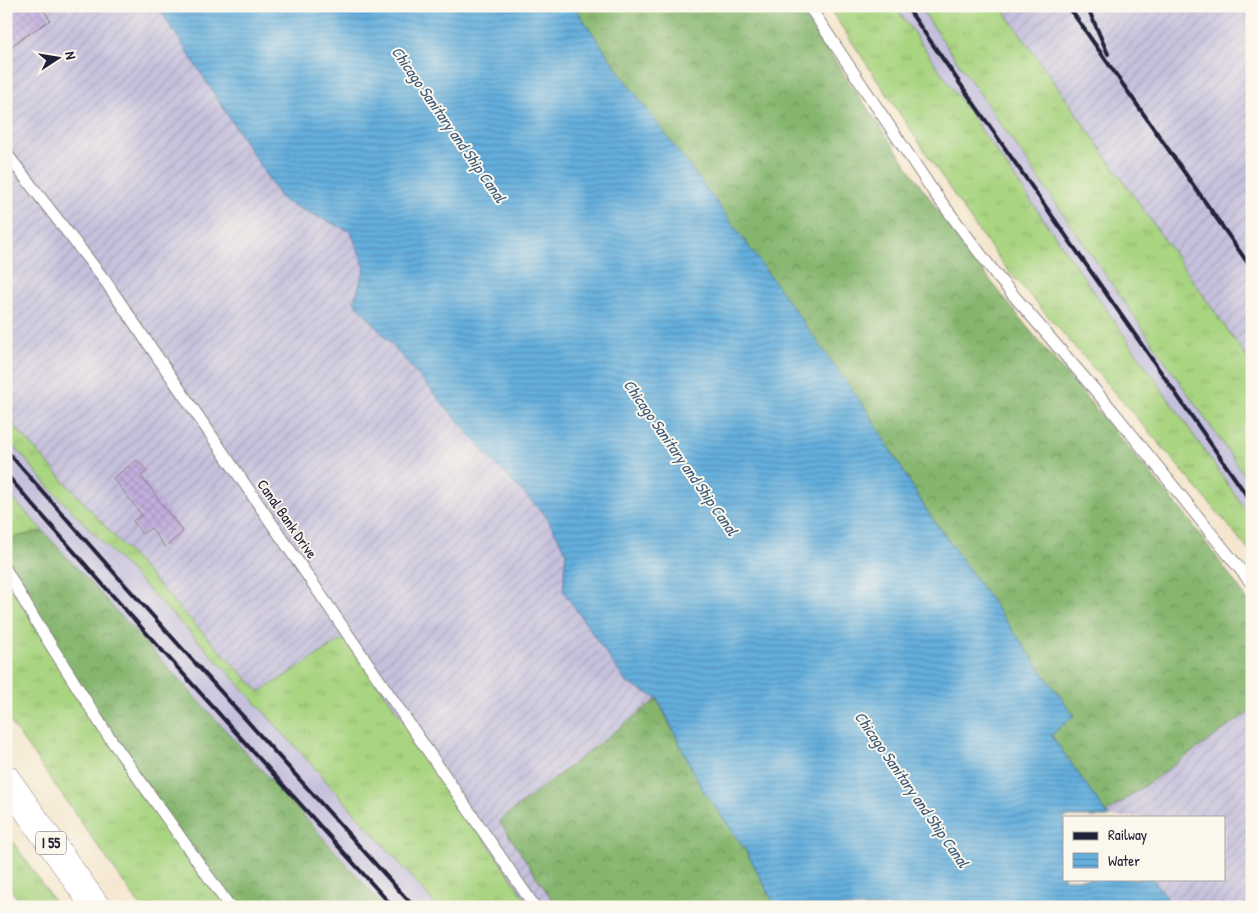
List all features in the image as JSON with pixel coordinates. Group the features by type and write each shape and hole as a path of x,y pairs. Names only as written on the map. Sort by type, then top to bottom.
{"highway":[{"name":"I 55","path":"6,779 96,907"}],"lane":[{"path":"809,6 933,191 997,276 1112,410 1252,584"},
{"name":"Canal Bank Drive","path":"6,153 106,282 535,907"},
{"path":"6,570 35,620 107,734 230,907"}],"shaded area":[{"path":"6,6 158,6 282,200 351,232 365,268 354,301 489,457 545,515 566,551 563,592 626,682 657,699 499,821 557,907 531,907 345,637 260,692 183,612 6,417"},
{"path":"895,6 919,6 1252,486 1252,519"},
{"path":"969,6 1252,6 1252,413"},
{"path":"6,437 51,489 228,672 391,853 437,907 384,907 304,816 6,491"},
{"path":"1252,710 1252,907 1173,907 1154,880 1226,880 1226,816 1108,816 1106,813"}],"green space":[{"path":"574,6 797,6 957,238 1027,327 1191,522 1252,606 1252,710 1106,813 1051,735 1074,716 927,511 866,409 622,76"},
{"path":"828,6 895,6 1252,519 1252,555 1163,448 1006,268 974,225"},
{"path":"919,6 1001,6 1252,365 1252,486"},
{"path":"6,417 183,612 260,692 346,637 531,907 437,907 391,853 228,672 51,489 6,437"},
{"path":"6,491 43,531 6,539"},
{"path":"43,531 304,816 384,907 230,907 35,620 6,570 6,539"},
{"path":"6,570 230,907 141,907 6,716"},
{"path":"657,699 701,787 745,849 776,907 557,907 499,821"},
{"path":"6,832 58,907 23,907 6,882"}],"water":[{"name":"Chicago Sanitary and Ship Canal","path":"158,6 574,6 622,76 723,211 866,409 927,511 1074,716 1051,735 1108,816 1063,816 1063,880 1154,880 1173,907 776,907 745,849 701,787 658,699 626,682 563,591 566,551 545,515 489,457 354,301 365,268 351,232 282,200"}],"building":[{"path":"6,6 41,6 50,20 11,46 6,39"},
{"path":"137,460 147,471 141,476 183,532 165,547 151,528 142,534 133,521 142,515 113,478"}],"railway":[{"path":"906,6 1252,503"},
{"path":"1068,6 1252,269"},
{"path":"1087,6 1108,54"},
{"path":"6,450 414,907"},
{"path":"6,474 393,907"}]}
